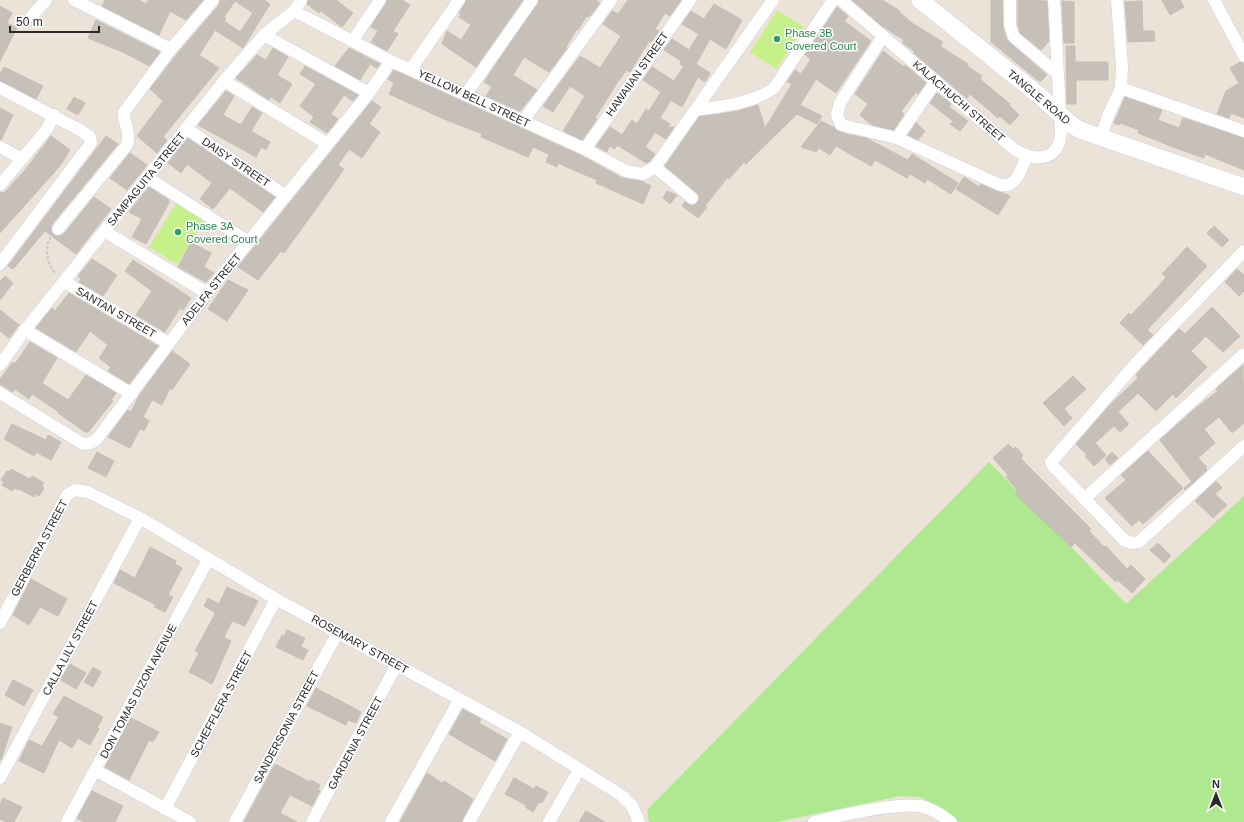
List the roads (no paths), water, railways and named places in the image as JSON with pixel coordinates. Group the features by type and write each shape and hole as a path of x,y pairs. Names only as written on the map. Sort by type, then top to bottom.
{"street":[{"path":"32,16 46,0"},
{"path":"74,0 171,49"},
{"path":"58,229 127,145 130,134 124,118 124,112 171,49 213,0"},
{"name":"SAMPAGUITA STREET","path":"0,365 25,330 65,282 104,230 148,178 224,81 264,35 294,11 301,0"},
{"path":"353,40 380,0"},
{"path":"411,69 459,0"},
{"path":"466,94 532,0"},
{"path":"523,121 611,0"},
{"name":"HAWAIIAN STREET","path":"585,149 690,0"},
{"path":"692,198 655,167 774,0"},
{"path":"696,110 753,99 774,88 833,0"},
{"name":"KALACHUCHI STREET","path":"841,0 1014,149 1027,156"},
{"name":"TANGLE ROAD","path":"920,0 1080,130 1101,136 1244,187"},
{"path":"1010,0 1010,26 1014,36 1058,74"},
{"path":"883,36 840,103 837,112 837,119 841,125 897,138 1003,186 1012,183 1018,176 1027,156 1043,157 1051,155 1057,149 1061,133 1054,0"},
{"path":"1101,136 1108,116 1121,88 1122,67 1117,0"},
{"path":"1214,0 1244,56"},
{"name":"YELLOW BELL STREET","path":"294,11 353,40 391,61 585,149 626,171 643,174 655,167"},
{"path":"264,35 369,93"},
{"name":"ADELFA STREET","path":"0,393 83,444 91,443 97,439 132,394 168,343 369,93 391,61"},
{"path":"224,81 328,144"},
{"path":"897,138 936,81"},
{"path":"0,88 80,130 90,137 91,143 0,264"},
{"path":"1121,88 1244,130"},
{"path":"0,185 47,129 54,115"},
{"name":"DAISY STREET","path":"187,129 286,196"},
{"path":"0,147 22,159"},
{"path":"148,178 249,242"},
{"path":"104,230 207,293"},
{"path":"1244,250 1138,360 1051,462 1053,466 1125,541 1132,544 1140,542 1244,446"},
{"name":"SANTAN STREET","path":"65,282 168,343"},
{"path":"25,330 132,394"},
{"path":"1084,499 1244,354"},
{"name":"ROSEMARY STREET","path":"67,495 75,490 88,492 140,518 208,560 276,599 520,732 621,795 632,806 640,822"},
{"name":"GERBERRA STREET","path":"0,623 67,495"},
{"name":"CALLA LILY STREET","path":"0,778 140,518"},
{"name":"DON TOMAS DIZON AVENUE","path":"67,822 208,560"},
{"name":"SCHEFFLERA STREET","path":"165,809 276,599"},
{"name":"SANDERSONIA STREET","path":"235,822 338,632"},
{"name":"GARDENIA STREET","path":"312,822 397,664"},
{"path":"391,822 460,699"},
{"path":"469,822 520,732"},
{"path":"95,770 190,822"},
{"path":"549,822 579,770"},
{"path":"814,822 899,806 922,806 944,816 951,822"}],"place":[{"name":"Phase 3B Covered Court","path":"777,39"},
{"name":"Phase 3A Covered Court","path":"178,232"}]}
